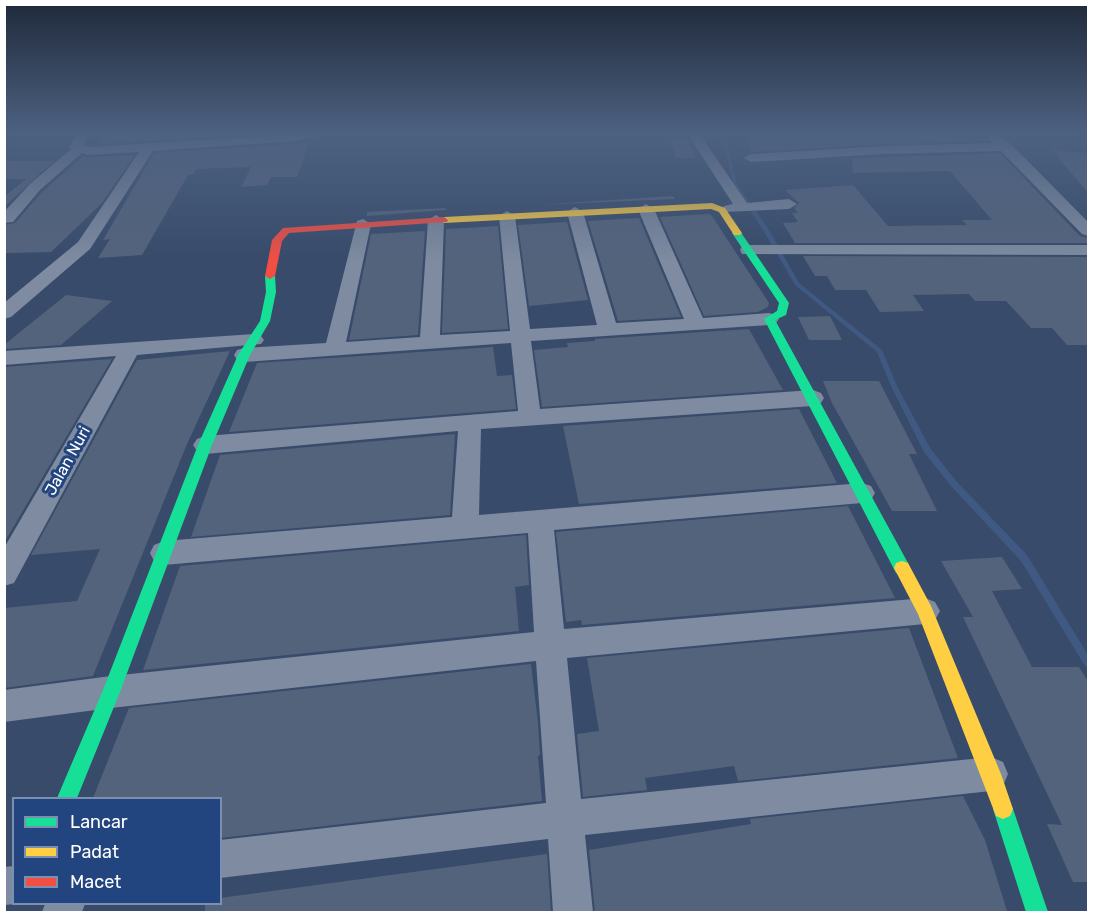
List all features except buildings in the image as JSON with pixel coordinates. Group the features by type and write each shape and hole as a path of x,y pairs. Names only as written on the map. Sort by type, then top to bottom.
{"street":[{"path":"7,219 48,176"},
{"path":"4,313 24,294 75,255 130,176"},
{"path":"725,176 749,207"},
{"path":"1034,176 1089,231"},
{"path":"68,797 205,445 249,347 266,321 271,292 270,269 279,237 286,230 575,212 706,206 722,210 789,204"},
{"path":"646,209 696,324"},
{"path":"4,358 130,348 336,348 769,319 782,313 784,303 757,249 722,210"},
{"path":"575,212 608,330"},
{"path":"507,216 530,418"},
{"path":"430,342 436,220"},
{"path":"336,348 363,224"},
{"path":"757,249 1089,250"},
{"path":"769,319 925,611 991,774 1037,912"},
{"name":"Jalan Nuri","path":"4,574 130,348"},
{"path":"205,445 470,422 813,398"},
{"path":"465,527 470,422"},
{"path":"164,553 862,493"},
{"path":"540,521 573,912"},
{"path":"4,706 111,692 550,645 925,611"},
{"path":"222,859 565,819 991,774"}],"waterway":[{"path":"733,176 735,184 766,230 797,284 880,351 894,386 927,450 954,484 1024,558 1088,663"}],"traffic: fast":[{"path":"737,233 784,303 782,313 769,319 902,568"},
{"path":"67,797 111,692 205,445 244,355 265,321 271,292 270,276"},
{"path":"1003,809 1037,912"}],"traffic: slow":[{"path":"444,220 712,206 722,210 737,233"},
{"path":"902,568 925,611 1003,809"}],"traffic: jam":[{"path":"270,276 277,240 286,230 444,220"}]}
